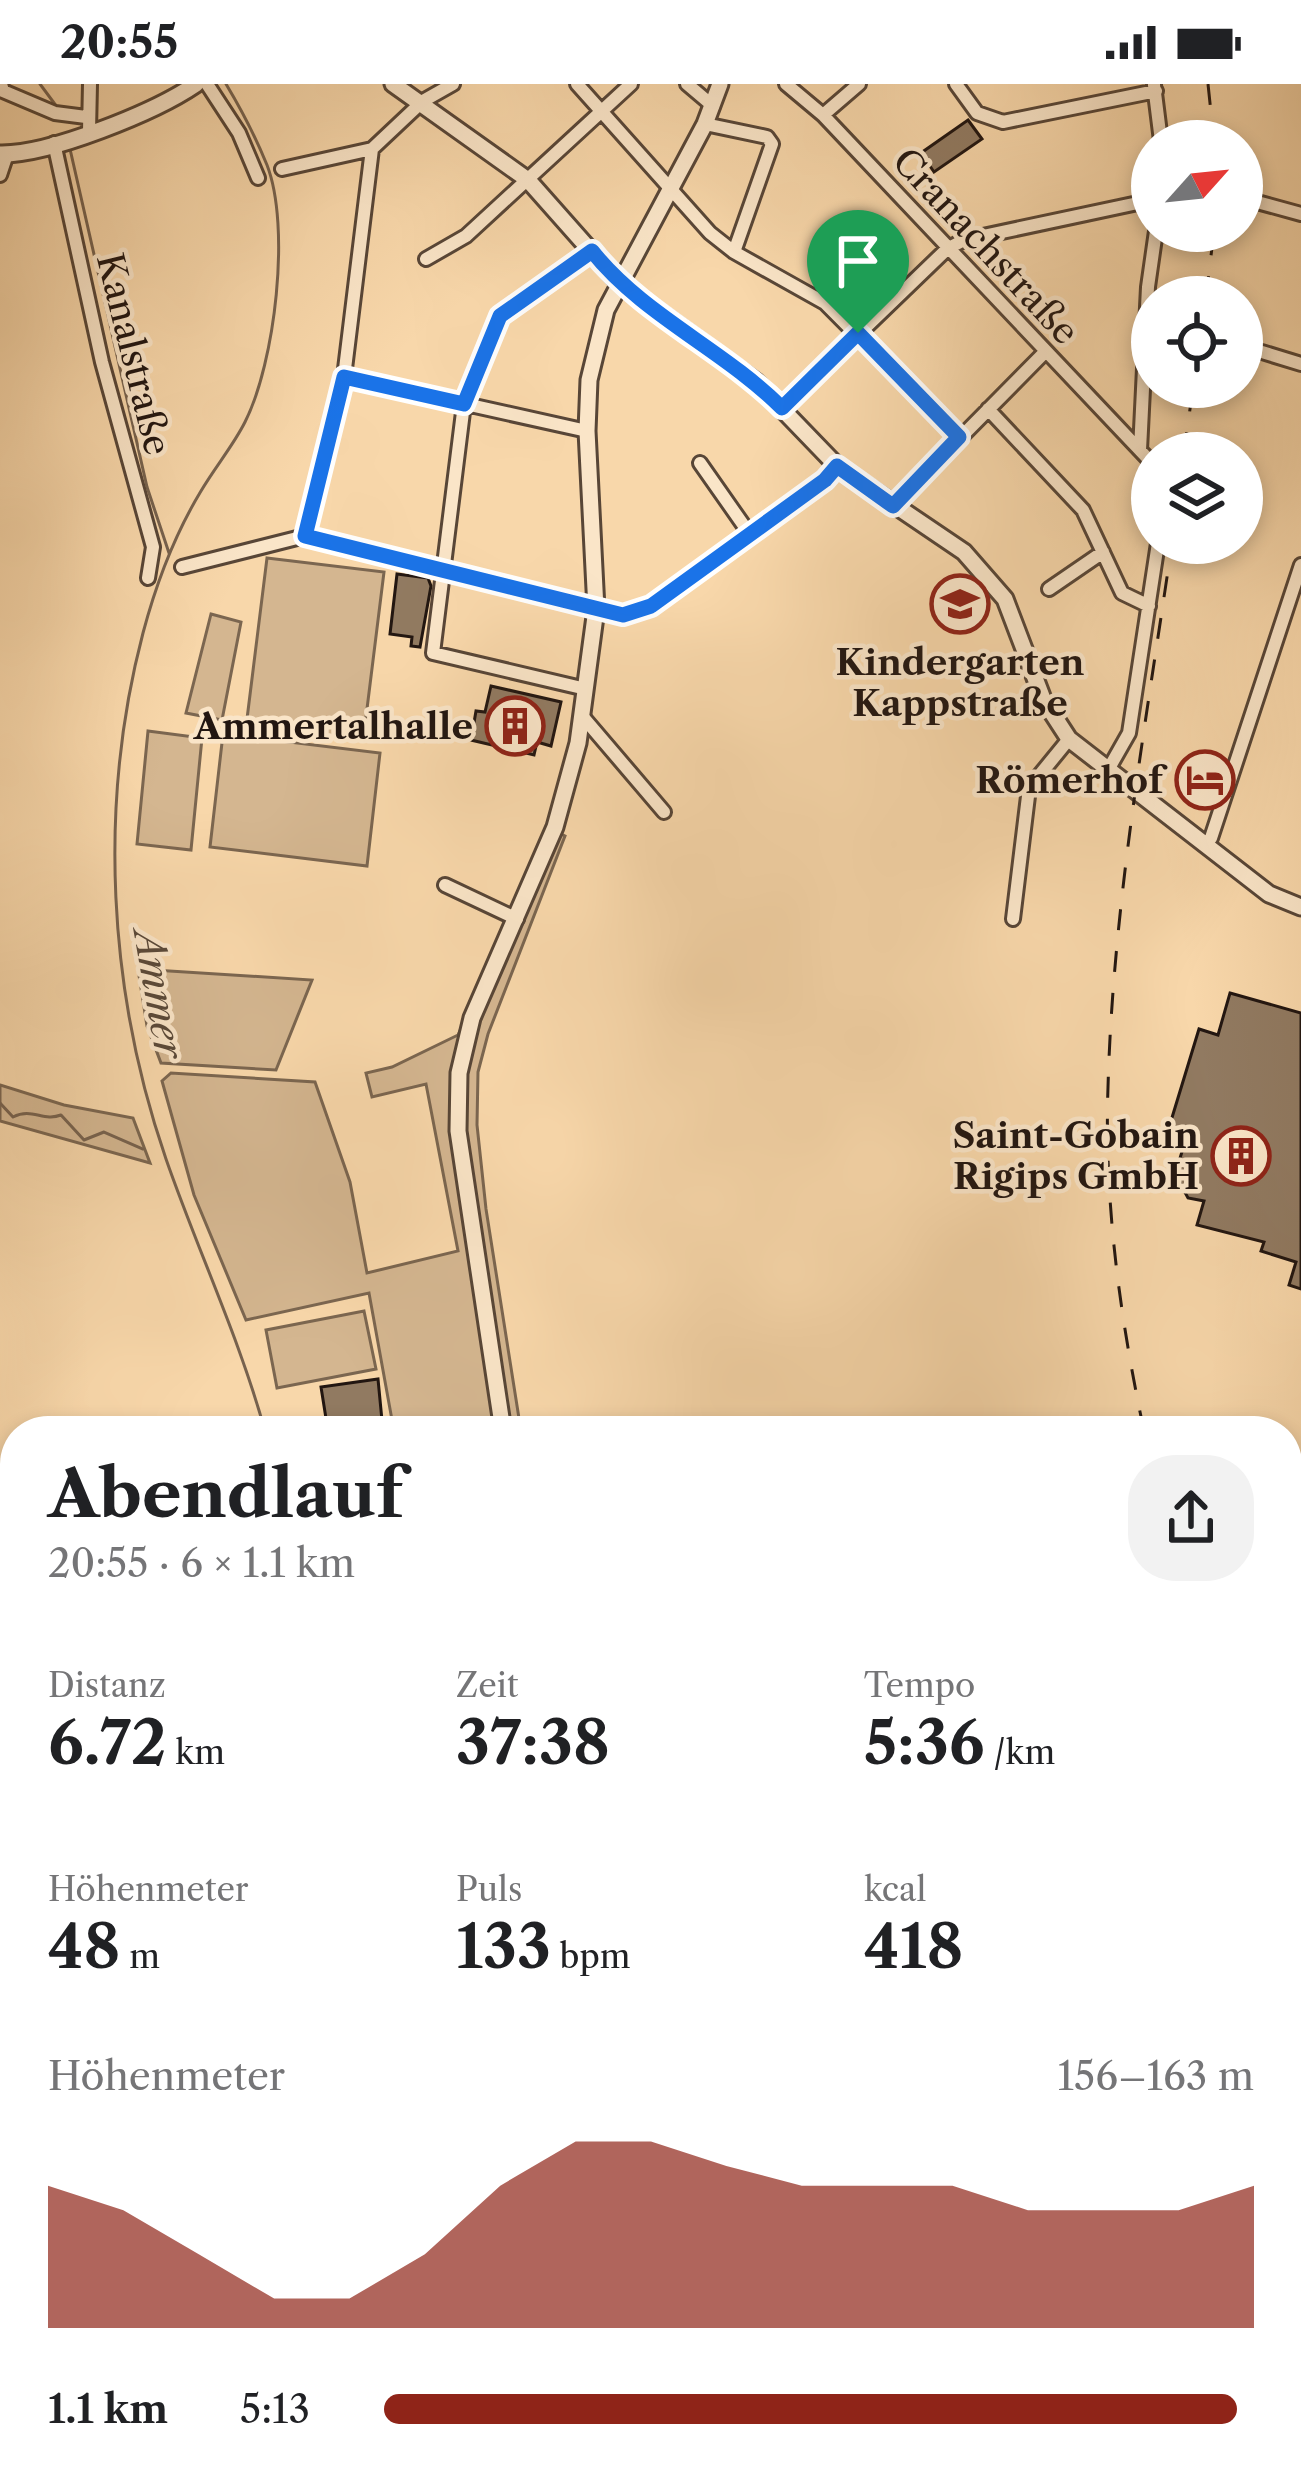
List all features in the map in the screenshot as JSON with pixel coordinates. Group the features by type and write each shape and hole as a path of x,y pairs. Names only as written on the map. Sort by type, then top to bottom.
{"street":[{"path":"1,84 3,92 60,114 73,133"},
{"name":"Kanalstraße","path":"90,84 73,133 97,340 153,548 148,578"},
{"path":"0,175 3,154 147,113 196,84"},
{"path":"208,84 239,133 258,178"},
{"path":"393,84 528,179 620,284 717,351 782,408 837,466 964,552 995,584 1014,620 1042,699 1070,739 1269,895 1301,907"},
{"path":"282,170 372,149 423,101 453,84"},
{"path":"577,84 710,232 734,252 825,303 959,437"},
{"path":"426,259 466,236 632,84"},
{"path":"687,84 713,106"},
{"path":"501,1416 457,1110 466,1036 555,827 583,717 596,609 587,431 596,337 705,124 720,84"},
{"name":"Cranachstraße","path":"786,84 823,115 1131,442"},
{"path":"823,115 859,84"},
{"path":"956,84 977,112 1003,122 1155,88 1159,120"},
{"path":"705,124 767,136 772,144 734,252"},
{"path":"305,536 344,377 372,149"},
{"path":"782,408 946,249 964,239 1131,204"},
{"path":"1263,204 1301,214"},
{"path":"586,689 433,653 464,404 500,316 592,251"},
{"path":"1141,432 1153,252"},
{"path":"1263,352 1301,364"},
{"path":"893,506 1044,353"},
{"path":"344,377 587,431"},
{"path":"988,409 1083,510 1122,593 1149,606"},
{"path":"700,463 749,533"},
{"path":"182,567 305,536 623,615 651,606 825,480 837,466"},
{"path":"1048,589 1103,552"},
{"path":"1108,770 1129,733 1155,564"},
{"path":"1204,844 1211,838 1301,566"},
{"path":"583,717 664,812"},
{"path":"1013,919 1029,788 1070,739"},
{"path":"445,885 517,919"}],"shaded area":[{"path":"267,558 384,572 363,741 246,727"},
{"path":"211,614 241,622 222,720 186,713"},
{"path":"148,731 202,738 191,850 137,844"},
{"path":"223,734 380,753 367,866 210,847"},
{"path":"551,829 565,836 488,1034 478,1072 477,1125 486,1209 519,1416 391,1416 369,1293 246,1320 194,1195 162,1081 171,1073 315,1082 350,1182 367,1273 458,1251 426,1084 372,1097 366,1073 392,1067 458,1035"},
{"path":"138,969 312,980 276,1070 161,1063 147,1026"},
{"path":"0,1085 64,1105 133,1118 150,1163 0,1121"},
{"path":"364,1311 376,1369 277,1388 266,1330"}],"building":[{"path":"968,120 982,139 934,172 921,153"},
{"path":"397,574 428,578 431,586 420,647 411,646 412,637 390,634"},
{"name":"Ammertalhalle","path":"491,686 561,702 551,746 537,742 534,755 471,740 476,711 485,712"},
{"name":"Saint-Gobain Rigips GmbH","path":"1230,993 1301,1013 1301,1289 1289,1285 1296,1262 1261,1251 1264,1242 1197,1225 1204,1201 1188,1198 1175,1174 1186,1139 1167,1134 1199,1029 1218,1035"},
{"path":"378,1379 382,1416 326,1416 321,1387"}],"waterway":[{"name":"Ammer","path":"40,84 60,111"},
{"name":"Ammer","path":"226,84 263,155 274,191 276,295 256,397 183,524 143,633 119,764 116,897 121,964 147,1095 260,1416"},
{"name":"Ammer","path":"70,149 147,487 169,553"},
{"path":"0,1103 13,1117 61,1115 84,1140 104,1132 143,1149"}],"railway":[{"path":"1208,84 1212,120"},
{"path":"1209,276 1211,252"},
{"path":"1187,432 1190,408"},
{"path":"1141,1416 1116,1260 1108,1087 1124,882 1169,564"}],"place":[{"name":"Kindergarten Kappstraße","path":"960,604"},
{"name":"Ammertalhalle","path":"515,726"},
{"name":"Römerhof","path":"1205,780"},
{"name":"Saint-Gobain Rigips GmbH","path":"1241,1156"}],"route":[{"path":"592,251 635,298 717,351 782,408 858,333 959,437 893,506 837,466 825,480 637,612 623,615 596,609 305,536 344,377 464,404 500,316 592,251"}]}
